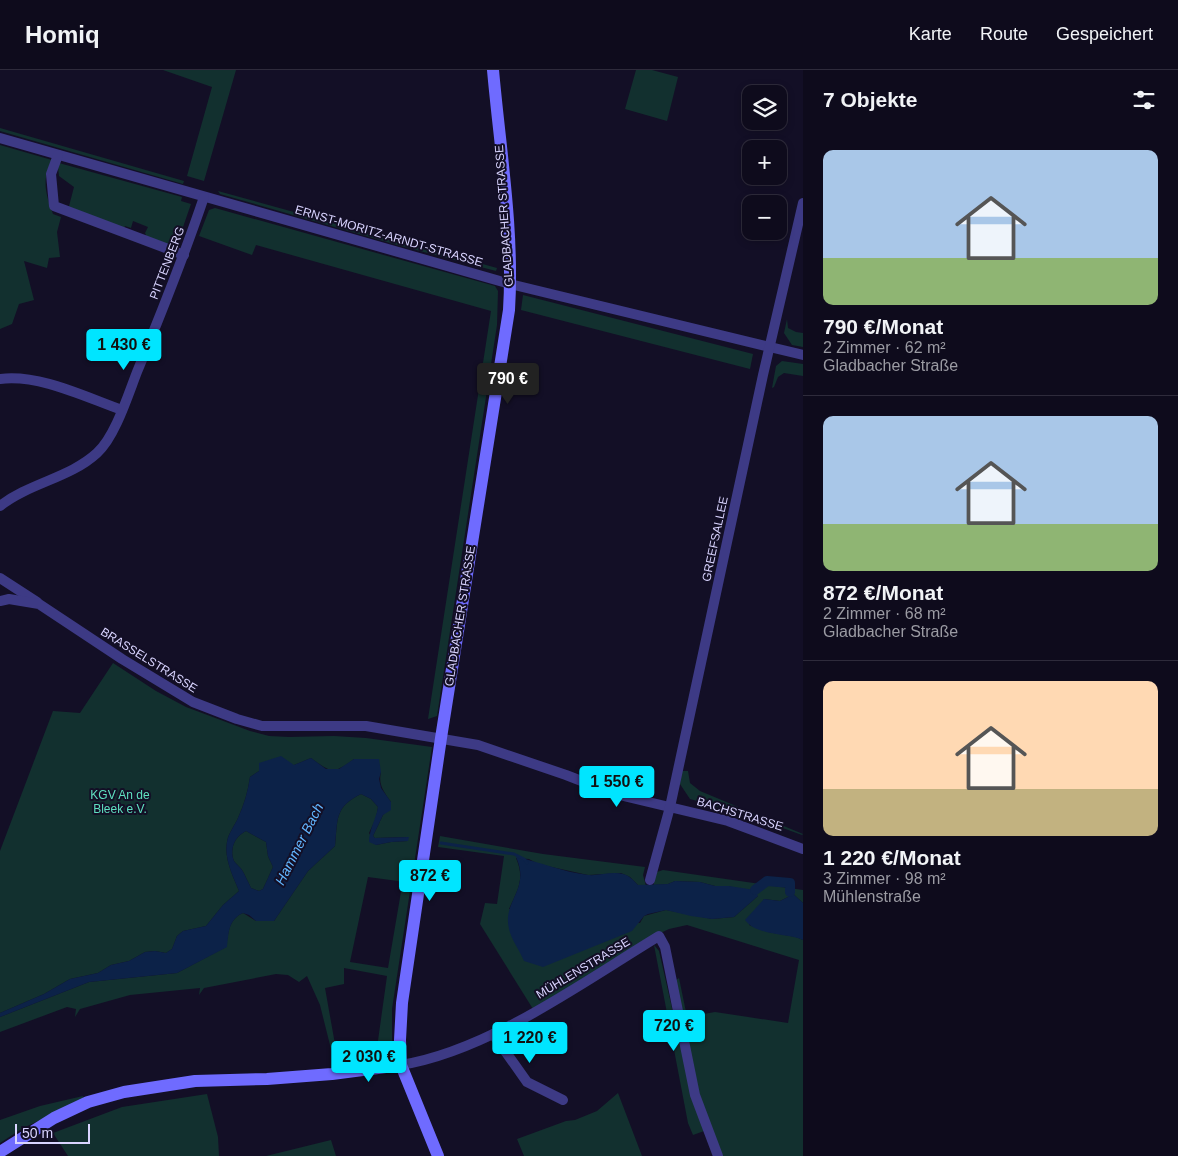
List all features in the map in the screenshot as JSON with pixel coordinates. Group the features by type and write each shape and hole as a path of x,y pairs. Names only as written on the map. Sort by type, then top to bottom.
{"main road":[{"name":"GLADBACHER STRASSE","path":"438,1156 401,1065 400,1040 405,977 509,310 510,284 505,185 492,70"},
{"path":"0,1152 54,1118 88,1102 124,1092 195,1081 332,1074 401,1065"}],"street":[{"name":"ERNST-MORITZ-ARNDT-STRASSE","path":"0,138 510,284 803,355"},
{"path":"58,155 51,174 54,206 184,255"},
{"name":"PITTENBERG","path":"2,501 82,464 98,453 107,442 122,410 184,255 204,197"},
{"name":"GREEFSALLEE","path":"650,880 670,807 803,203"},
{"path":"0,379 9,378 54,385 122,410"},
{"path":"0,578 39,604"},
{"name":"BRASSELSTRASSE","path":"0,601 9,599 39,604 193,702 237,719 262,726 366,726 441,738"},
{"name":"BACHSTRASSE","path":"441,738 478,744 566,774 615,794 728,821 803,848"},
{"name":"MÜHLENSTRASSE","path":"401,1065 425,1061 493,1034 544,1006 659,936 665,946 695,1095 718,1156"},
{"path":"493,1034 528,1082 563,1100"}],"green space":[{"path":"163,70 236,70 204,181 187,176 212,87"},
{"path":"636,70 652,70 678,77 667,121 625,109"},
{"path":"0,128 184,181 183,184 0,131"},
{"path":"0,145 52,160 47,174 47,194 53,214 61,217 57,232 60,257 49,258 47,268 24,261 34,300 19,304 12,324 0,329"},
{"path":"59,163 182,197 181,201 191,204 175,250 148,240 145,233 148,227 133,221 131,228 125,226 123,231 68,210 74,187 59,176"},
{"path":"218,191 497,268 496,271 397,245 220,194"},
{"path":"215,208 495,286 498,291 497,325 437,716 428,719 491,311 256,245 252,255 199,236 209,210"},
{"path":"523,295 753,354 750,369 521,310"},
{"path":"787,319 788,328 803,333 803,347 792,345 784,333"},
{"path":"782,361 803,364 803,376 784,373 778,377 772,388 776,366"},
{"name":"KGV An de Bleek e.V.","path":"113,663 156,691 186,707 250,731 269,736 366,738 432,747 392,1009 392,1042 376,1055 387,976 344,968 344,984 325,988 338,1061 333,1057 320,1005 307,976 299,982 288,975 276,974 204,988 199,995 200,988 130,995 80,1009 75,1017 76,1009 67,1007 0,1032 0,1017 89,982 177,973 226,947 229,931 234,919 243,913 256,921 274,921 308,871 335,846 337,822 342,809 352,799 361,794 371,799 378,807 376,818 369,833 376,845 408,841 408,837 375,838 373,836 391,802 381,785 381,772 354,759 342,767 332,770 323,767 311,758 294,765 259,771 250,777 242,808 229,836 226,848 228,861 239,891 223,905 206,926 183,931 177,936 172,949 166,953 145,952 129,961 111,965 98,973 70,979 44,994 0,1013 0,851 53,711 80,713","holes":["368,877 398,881 402,886 388,968 350,962"]},
{"path":"681,771 688,771 690,783 700,791 803,834 747,815 690,799 680,784"},
{"path":"246,831 266,842 268,856 273,867 263,889 259,891 251,888 242,870 234,861 232,852 236,840"},
{"path":"440,836 543,854 645,867 643,875 646,886 638,885 630,877 621,873 588,875 538,864 529,859 516,858 519,865 520,878 518,890 509,909 640,923 644,916 666,910 712,919 734,917 758,896 729,886 715,886 700,882 675,881 668,884 654,885 654,873 663,870 803,890 803,903 791,892 790,896 780,901 764,899 749,925 768,932 803,940 803,1156 720,1156 696,1085 675,981 679,978 687,1017 715,1012 788,1023 799,960 687,925 669,929 652,937 533,1009 480,924 485,903 497,904 504,856 438,847"},
{"path":"654,945 659,951 692,1096 707,1130 693,1135 688,1123"},
{"path":"618,1093 642,1156 524,1156 517,1139 597,1111"},
{"path":"207,1094 218,1137 219,1156 68,1156 53,1133 122,1107"},
{"path":"83,1096 84,1100 23,1128 0,1143 0,1120 40,1106"},
{"path":"331,1140 336,1156 266,1156"}],"water":[{"path":"281,756 294,765 311,758 326,769 339,769 354,759 379,759 381,788 391,802 391,810 383,815 373,836 375,838 409,837 408,841 376,845 369,842 378,807 371,799 361,794 346,804 339,815 335,846 308,871 274,921 256,921 243,913 234,919 232,923 227,947 177,973 89,982 0,1017 0,1013 44,994 70,979 98,973 111,965 129,961 145,952 166,953 172,949 177,936 183,931 206,926 223,905 239,891 228,861 226,848 229,836 242,808 250,777 259,771 259,763","holes":["246,831 266,842 268,856 273,867 263,889 259,891 251,888 242,870 234,861 232,852 234,843"]},
{"path":"516,857 579,874 623,874 630,877 638,885 668,884 675,881 700,882 715,886 755,890 758,896 734,917 712,919 666,910 648,914 644,916 632,931 543,967 524,961 509,929 509,910 519,887 520,878 520,868"},
{"path":"791,892 803,903 803,940 764,932 750,925 745,920 764,899 780,901 790,896"}],"waterway":[{"name":"Hammer Bach","path":"441,843 514,854 524,859 527,863"},
{"name":"Hammer Bach","path":"755,890 767,881 790,883 790,892"}]}
